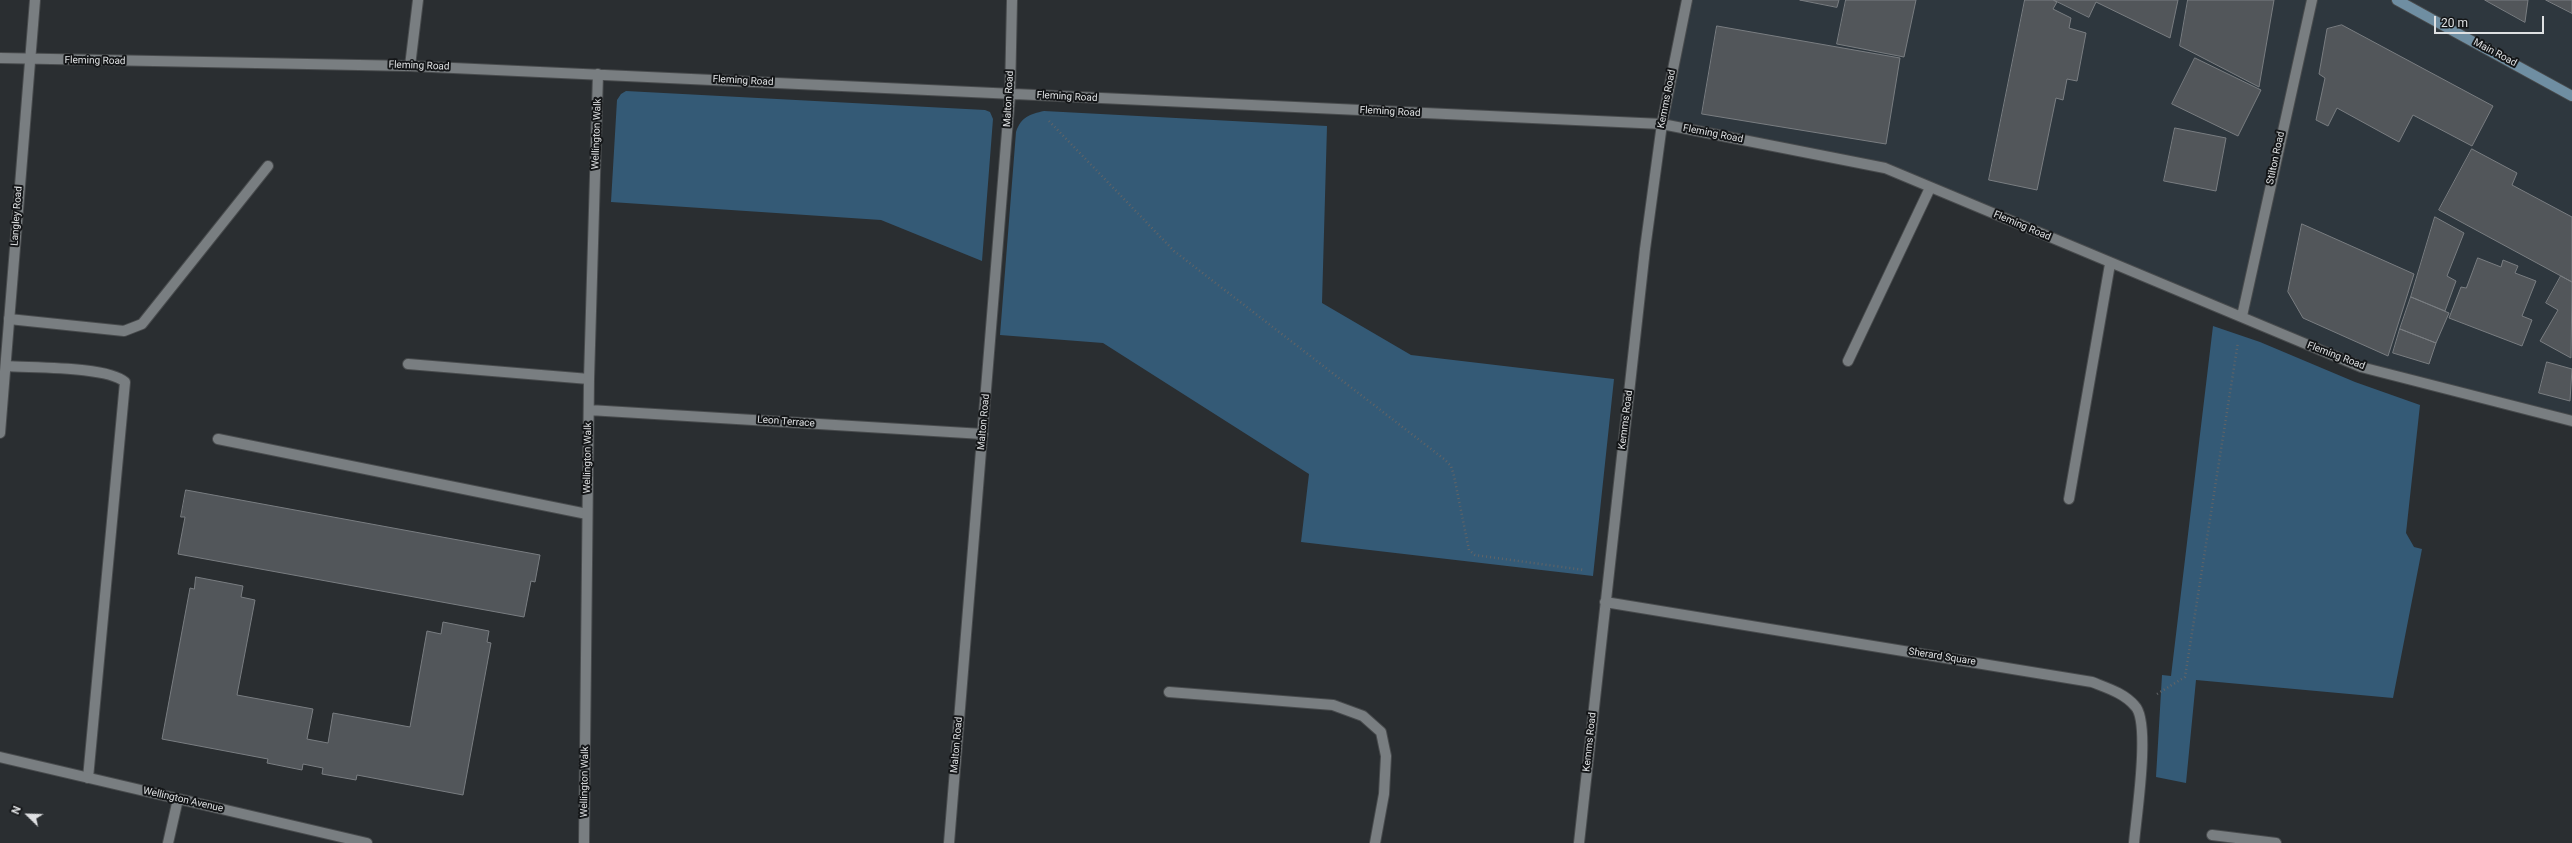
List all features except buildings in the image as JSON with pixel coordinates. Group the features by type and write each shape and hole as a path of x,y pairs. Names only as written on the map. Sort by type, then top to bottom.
{"main road":[{"name":"Main Road","path":"2397,0 2572,96"}],"street":[{"name":"Langley Road","path":"0,433 35,0"},
{"path":"410,66 418,0"},
{"name":"Malton Road","path":"949,843 1010,95 1012,0"},
{"name":"Kemms Road","path":"1579,843 1605,602 1662,124 1687,0"},
{"name":"Stilton Road","path":"2242,316 2312,0"},
{"name":"Fleming Road","path":"0,58 29,60 410,66 1010,95 1662,124 1885,168 2110,264 2242,316 2361,367 2572,421"},
{"name":"Wellington Walk","path":"584,843 589,379 598,74"},
{"path":"9,320 124,331 132,330 142,324 268,166"},
{"path":"1848,361 1930,188"},
{"path":"2069,499 2110,264"},
{"path":"408,364 589,379"},
{"path":"6,366 100,372 116,376 125,382 88,778"},
{"name":"Leon Terrace","path":"589,410 983,434"},
{"path":"218,439 587,514"},
{"name":"Sherard Square","path":"1605,602 2092,682 2118,693 2136,706"},
{"path":"1169,692 1333,705 1363,716 1381,732 1386,756 1384,794 1375,843"},
{"path":"2134,843 2144,733 2136,706"},
{"name":"Wellington Avenue","path":"0,757 367,843"},
{"path":"168,843 178,799"},
{"path":"2212,835 2276,843"}],"path":[{"path":"1045,118 1174,251 1444,459 1451,466 1469,550 1475,555 1594,572 1605,602"},
{"path":"2136,706 2185,677 2242,316"}],"shaded area":[{"path":"1687,0 2572,0 2572,421 2361,367 1885,168 1662,124"},
{"path":"626,91 985,110 990,112 993,119 982,261 881,220 611,202 617,100 621,94"},
{"path":"1044,111 1327,126 1322,303 1411,355 1614,379 1593,576 1301,542 1309,474 1103,343 1000,335 1016,132 1023,120 1027,117 1034,113"},
{"path":"2213,326 2260,342 2355,382 2420,405 2406,533 2414,547 2422,549 2393,698 2196,680 2186,783 2156,777 2162,675 2171,676"}]}
